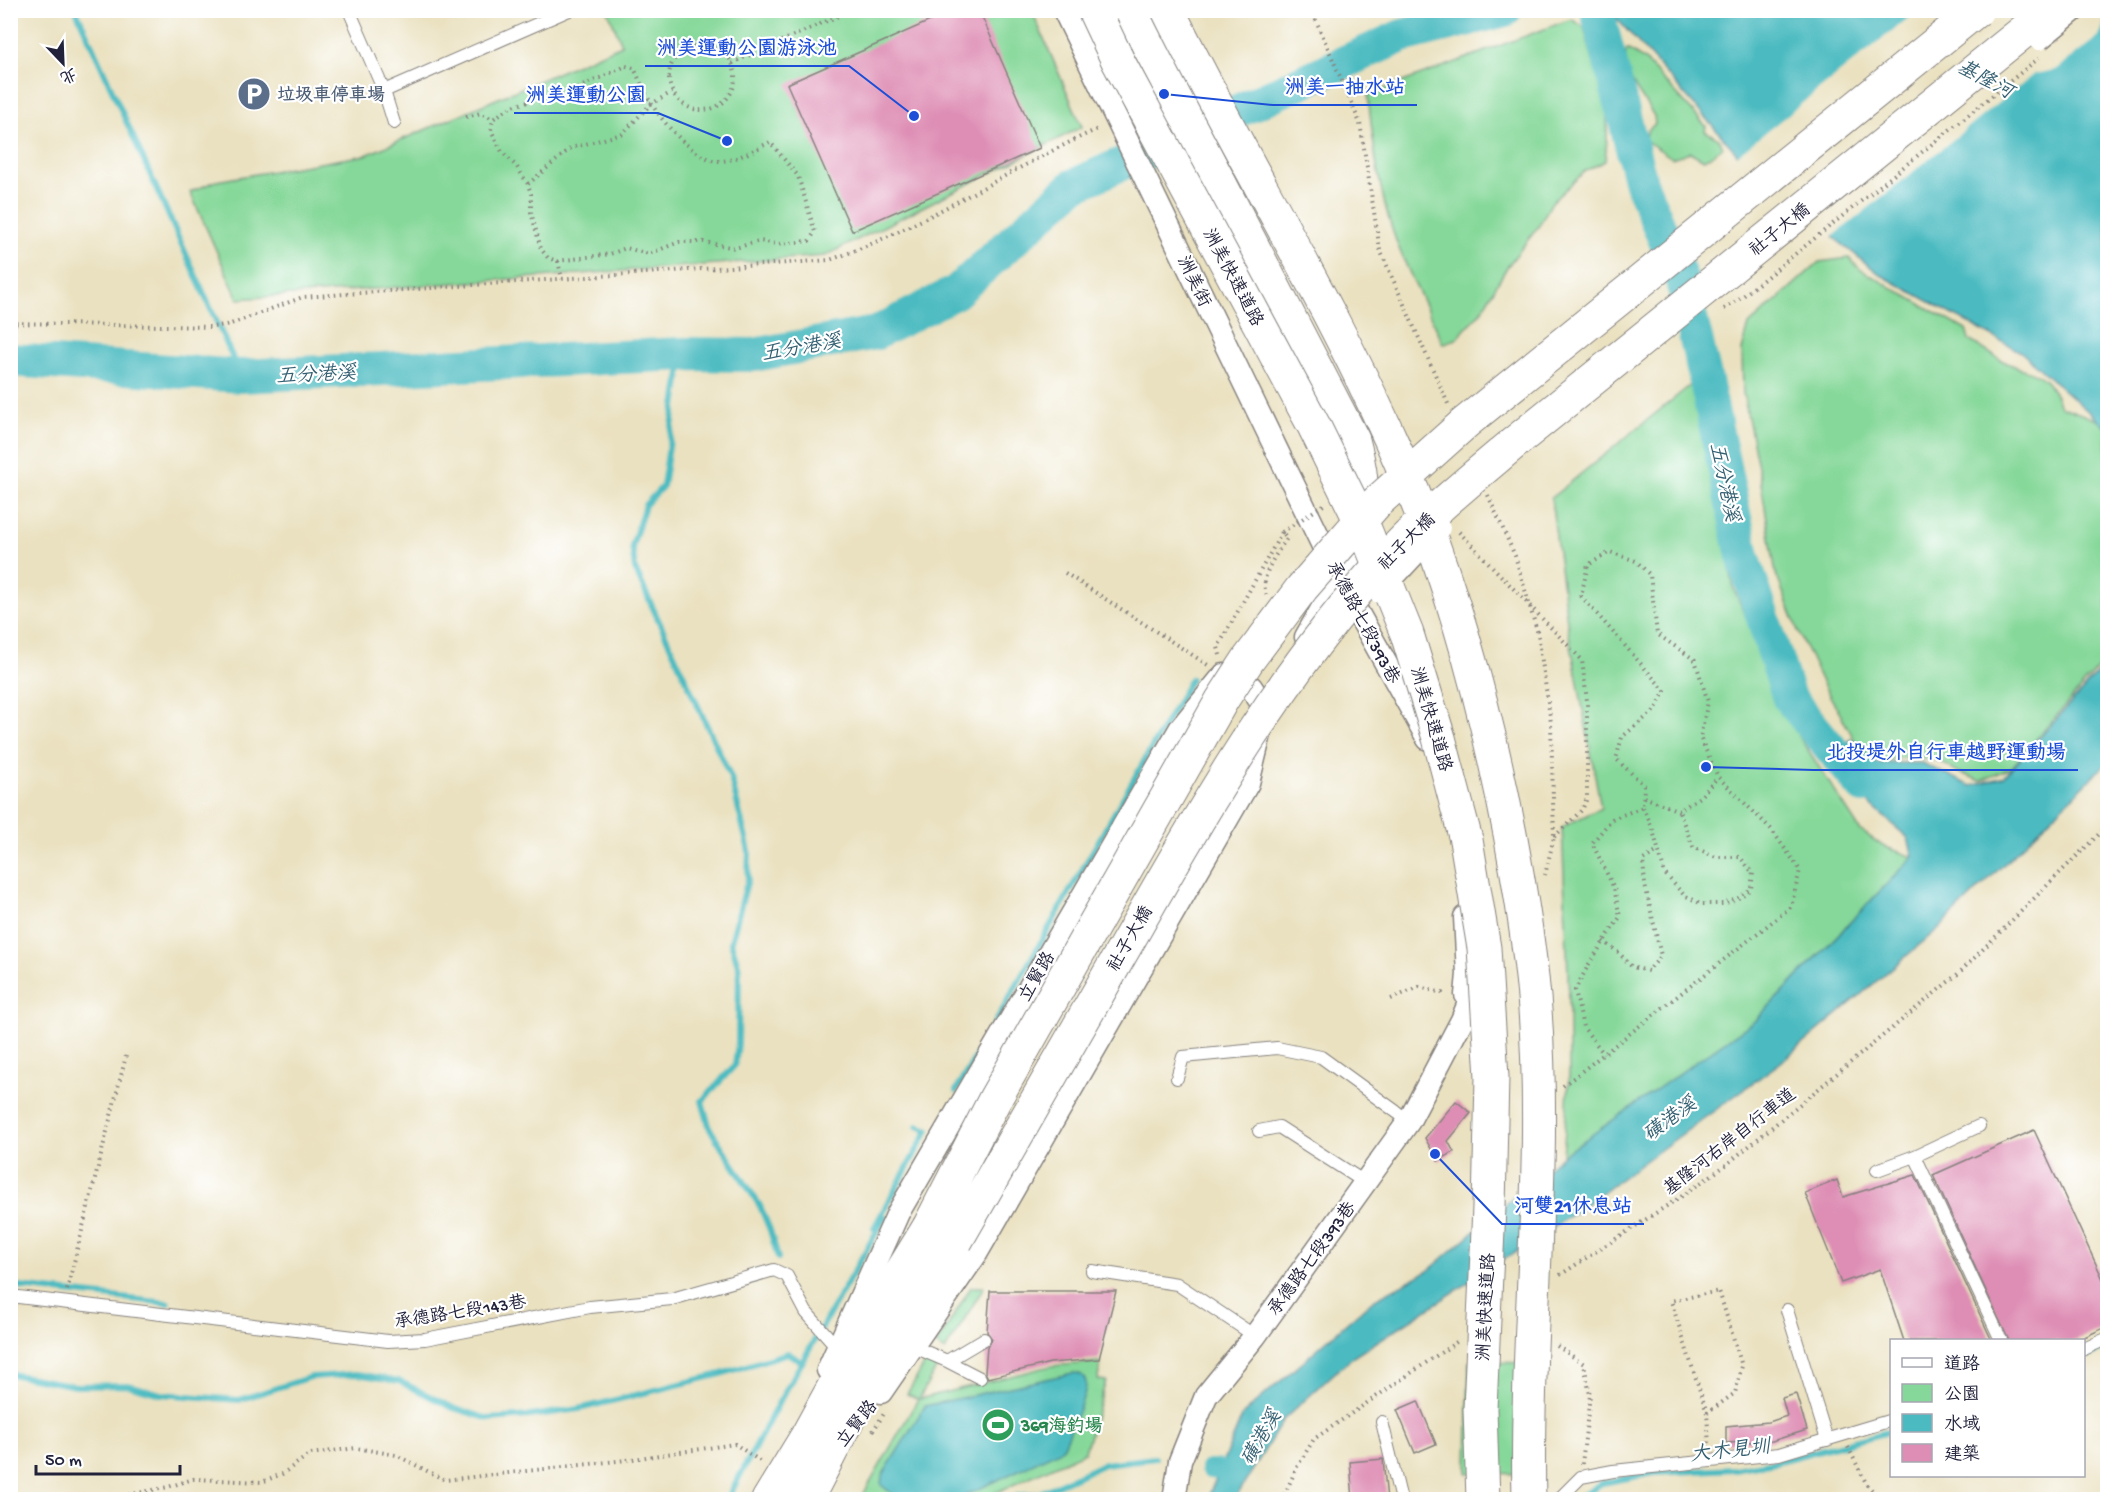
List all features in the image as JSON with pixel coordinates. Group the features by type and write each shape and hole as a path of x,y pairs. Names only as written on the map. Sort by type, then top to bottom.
{"main road":[{"name":"洲美快速道路","path":"1094,10 1118,61 1314,426 1366,532 1407,634 1439,738 1466,840 1484,948 1492,1077 1490,1207 1480,1409 1482,1500"},
{"path":"1130,10 1327,387 1346,447 1348,493 1333,566"},
{"path":"1168,10 1339,335 1390,437 1434,546 1473,671 1498,771 1524,908 1534,998 1539,1123 1531,1310 1529,1500"},
{"name":"社子大橋","path":"952,1237 995,1099 1222,700 1241,670 1302,588 1377,502 1465,423 1977,10"},
{"name":"社子大橋","path":"952,1237 1208,802 1255,728 1307,654 1383,561 1452,495 1514,443 2050,10"},
{"name":"立賢路","path":"775,1487 819,1445 864,1388 908,1338 952,1237"},
{"name":"立賢路","path":"808,1499 819,1445 858,1343 952,1237"}],"street":[{"name":"洲美街","path":"1064,10 1114,129 1153,194 1333,566"},
{"path":"995,1099 1053,970 1211,692 1237,651 1290,579 1368,492 1456,412 1953,10"},
{"path":"952,1237 1266,736 1359,614 1445,522 1492,480 2074,10"},
{"name":"立賢路","path":"819,1445 819,1388 898,1213 1179,729 1222,666 1256,632 1333,566"},
{"name":"立賢路","path":"908,1338 976,1254 1248,783 1266,710 1333,566"},
{"name":"承德路七段393巷","path":"1174,1500 1180,1461 1206,1396 1255,1336 1409,1121 1462,1020 1468,974 1466,921 1459,872 1440,791 1420,724 1333,566"},
{"path":"1222,666 1251,687 1266,710"}],"lane":[{"path":"348,10 384,92 394,123"},
{"path":"384,92 570,10"},
{"path":"1177,1078 1183,1057 1277,1048 1321,1057 1409,1121"},
{"path":"1877,1170 1915,1156 1979,1126"},
{"path":"1259,1131 1279,1127 1366,1183"},
{"path":"1915,1156 2000,1339"},
{"name":"承德路七段143巷","path":"10,1296 388,1341 425,1339 590,1307 672,1299 774,1270 787,1276 806,1312 837,1347"},
{"path":"1092,1271 1178,1284 1255,1336"},
{"path":"1786,1310 1827,1440"},
{"path":"908,1338 980,1378"},
{"path":"2085,1349 2108,1338"},
{"path":"947,1361 984,1339"},
{"path":"1558,1500 1581,1477 1613,1471 1779,1454 1890,1421"},
{"path":"1382,1422 1401,1500"}],"path":[{"path":"732,63 852,10"},
{"path":"1308,10 1315,18 1360,123"},
{"path":"692,45 711,45 727,55 732,63 735,72 733,91 721,105 703,111 693,110 684,106 672,92 669,83 671,64 683,50 692,45"},
{"path":"1717,314 1743,296 2042,56"},
{"path":"626,66 634,68 651,104 662,119 697,154 718,161 747,154 770,142 798,176 815,232 809,241 778,244 760,241 735,248 704,242 679,242 649,254 626,248 610,254 558,261 548,258 541,249 531,212 531,194 528,184 502,152 491,130 493,120 512,106 569,92 626,66"},
{"path":"528,184 571,148 622,134 651,104 672,92"},
{"path":"466,117 481,113 493,120"},
{"path":"10,323 212,327 231,324 303,297 830,260 871,246 1056,147 1114,129"},
{"path":"558,261 562,279"},
{"path":"1486,499 1494,492"},
{"path":"1455,527 1582,660 1587,701 1587,798 1582,810 1554,837"},
{"path":"1222,666 1218,647 1282,532 1287,538 1269,569 1264,584 1265,594 1269,599"},
{"path":"1558,1090 1791,907 1800,870 1770,829 1718,777 1700,738 1708,702 1695,660 1657,634 1650,575 1636,561 1610,552 1588,565 1581,596 1665,692 1655,710 1622,737 1616,759 1644,785 1643,807 1652,827 1665,874 1684,895 1702,904 1723,904 1737,899 1751,889 1753,873 1740,857 1716,857 1693,847 1679,811 1644,797"},
{"path":"1065,573 1222,666"},
{"path":"1679,811 1701,796 1718,777"},
{"path":"1604,1054 1583,1027 1575,990 1620,917 1614,888 1592,843 1612,819 1643,807"},
{"name":"基隆河右岸自行車道","path":"1555,1278 1726,1165 1959,973 2108,825"},
{"path":"1604,941 1632,967 1648,971 1661,956 1644,885 1643,860 1658,851"},
{"path":"1390,999 1419,987 1442,993 1462,1020"},
{"path":"63,1302 126,1056"},
{"path":"1707,1413 1735,1393 1742,1366 1719,1291 1671,1301 1707,1413 1710,1462"},
{"path":"1282,1500 1297,1467 1314,1439 1465,1336"},
{"path":"1548,1340 1584,1364 1590,1395 1581,1477"},
{"path":"1842,1436 1867,1485 1882,1500"},
{"path":"112,1500 193,1479 262,1482 282,1474 310,1454 356,1448 396,1455 445,1480 626,1460 735,1444 775,1487"}],"green space":[{"path":"608,11 1032,11 1082,127 825,256 238,299 190,192 216,181 366,155 622,45"},
{"path":"1571,19 1584,27 1607,112 1605,161 1585,171 1552,202 1538,227 1507,267 1481,312 1456,339 1443,344 1405,262 1388,218 1377,166 1368,95"},
{"path":"1627,49 1645,60 1706,126 1705,131 1720,140 1723,147 1704,160 1690,152 1672,158 1645,140 1648,130 1655,124 1654,116 1629,75 1625,57"},
{"path":"1849,258 1861,270 1966,330 1969,340 2001,360 2043,378 2049,384 2060,406 2107,424 2107,658 2011,768 1981,781 1960,773 1937,760 1908,757 1883,761 1861,751 1822,682 1798,631 1776,574 1743,393 1742,350 1749,325 1819,262"},
{"path":"1693,383 1734,589 1793,727 1860,830 1883,846 1913,857 1756,1020 1563,1155 1569,1077 1569,1000 1562,827 1601,808 1568,629 1551,498"},
{"path":"971,1287 984,1287 945,1351 936,1345"},
{"name":"369海釣場","path":"928,1358 938,1365 919,1399 1051,1366 1100,1362 1098,1380 1106,1381 1085,1452 982,1499 860,1500 918,1399 907,1394"},
{"path":"1469,1362 1536,1363 1535,1474 1467,1473"}],"water":[{"name":"基隆河","path":"1610,11 2107,11 2107,428 2021,352 1881,275 1760,179"},
{"name":"磺港溪","path":"2107,663 2107,763 1937,930 1780,1063 1553,1228 1350,1359 1283,1420 1235,1499 1207,1500 1243,1414 1373,1300 1428,1271 1563,1155 1756,1020 1913,857 1908,838 1821,761 1851,739 1877,763 1922,763 1971,786 2004,777"},
{"name":"369海釣場","path":"1073,1373 1083,1376 1086,1388 1064,1446 1059,1451 958,1499 899,1499 881,1485 882,1476 925,1406"}],"pier":[{"path":"1914,11 2107,11 2107,15 2099,37 2055,70 2034,74 1830,239 1758,181 1736,156 1912,15"}],"building":[{"path":"955,10 979,10 1040,148 852,231 787,84"},
{"path":"1456,1101 1471,1113 1448,1141 1454,1152 1438,1161 1425,1138"},
{"path":"2034,1130 2108,1290 2108,1326 2080,1339 2008,1339 1933,1175"},
{"path":"1915,1175 1991,1339 1903,1339 1880,1269 1841,1283 1805,1193 1837,1180 1843,1197"},
{"path":"990,1291 1116,1291 1099,1359 1050,1363 988,1378 985,1372 987,1347 992,1339 987,1332"},
{"path":"1796,1394 1807,1430 1772,1441 1726,1443 1726,1426 1769,1422 1787,1416 1782,1398"},
{"path":"1418,1401 1436,1444 1415,1453 1397,1410"},
{"path":"1383,1459 1387,1500 1353,1500 1350,1462"}],"waterway":[{"path":"76,10 241,376"},
{"name":"五分港溪","path":"10,360 241,376 683,354 753,355 876,333 956,292 1073,186 1402,36 1505,10"},
{"name":"五分港溪","path":"1597,10 1641,183 1682,281 1743,556 1789,698 1863,787"},
{"path":"683,354 663,486 645,505 632,546 635,569 731,778 749,851 748,879 731,942 739,968 738,1044 735,1065 702,1101 710,1129 760,1206 778,1258"},
{"path":"956,1091 1191,679"},
{"path":"874,1228 928,1130 918,1126"},
{"path":"727,1500 778,1404 885,1217"},
{"path":"10,1286 168,1303"},
{"name":"大木見圳","path":"2085,1357 2108,1346"},
{"path":"10,1374 76,1386 128,1385 161,1394 239,1400 311,1377 357,1374 399,1381 453,1408 489,1419 579,1409 721,1374 788,1353 802,1363"},
{"name":"大木見圳","path":"1574,1500 1602,1483 1654,1473 1734,1469 1775,1462 1890,1432"},
{"path":"1012,1500 1018,1496 1038,1494 1104,1464 1155,1458"},
{"name":"磺港溪","path":"1210,1469 1240,1471"}],"place":[{"name":"垃圾車停車場","path":"254,94"},
{"name":"洲美一抽水站","path":"1164,94"},
{"name":"洲美運動公園游泳池","path":"914,116"},
{"name":"洲美運動公園","path":"727,141"},
{"name":"北投堤外自行車越野運動場","path":"1706,767"},
{"name":"河雙21休息站","path":"1435,1154"},
{"name":"369海釣場","path":"998,1425"}]}
